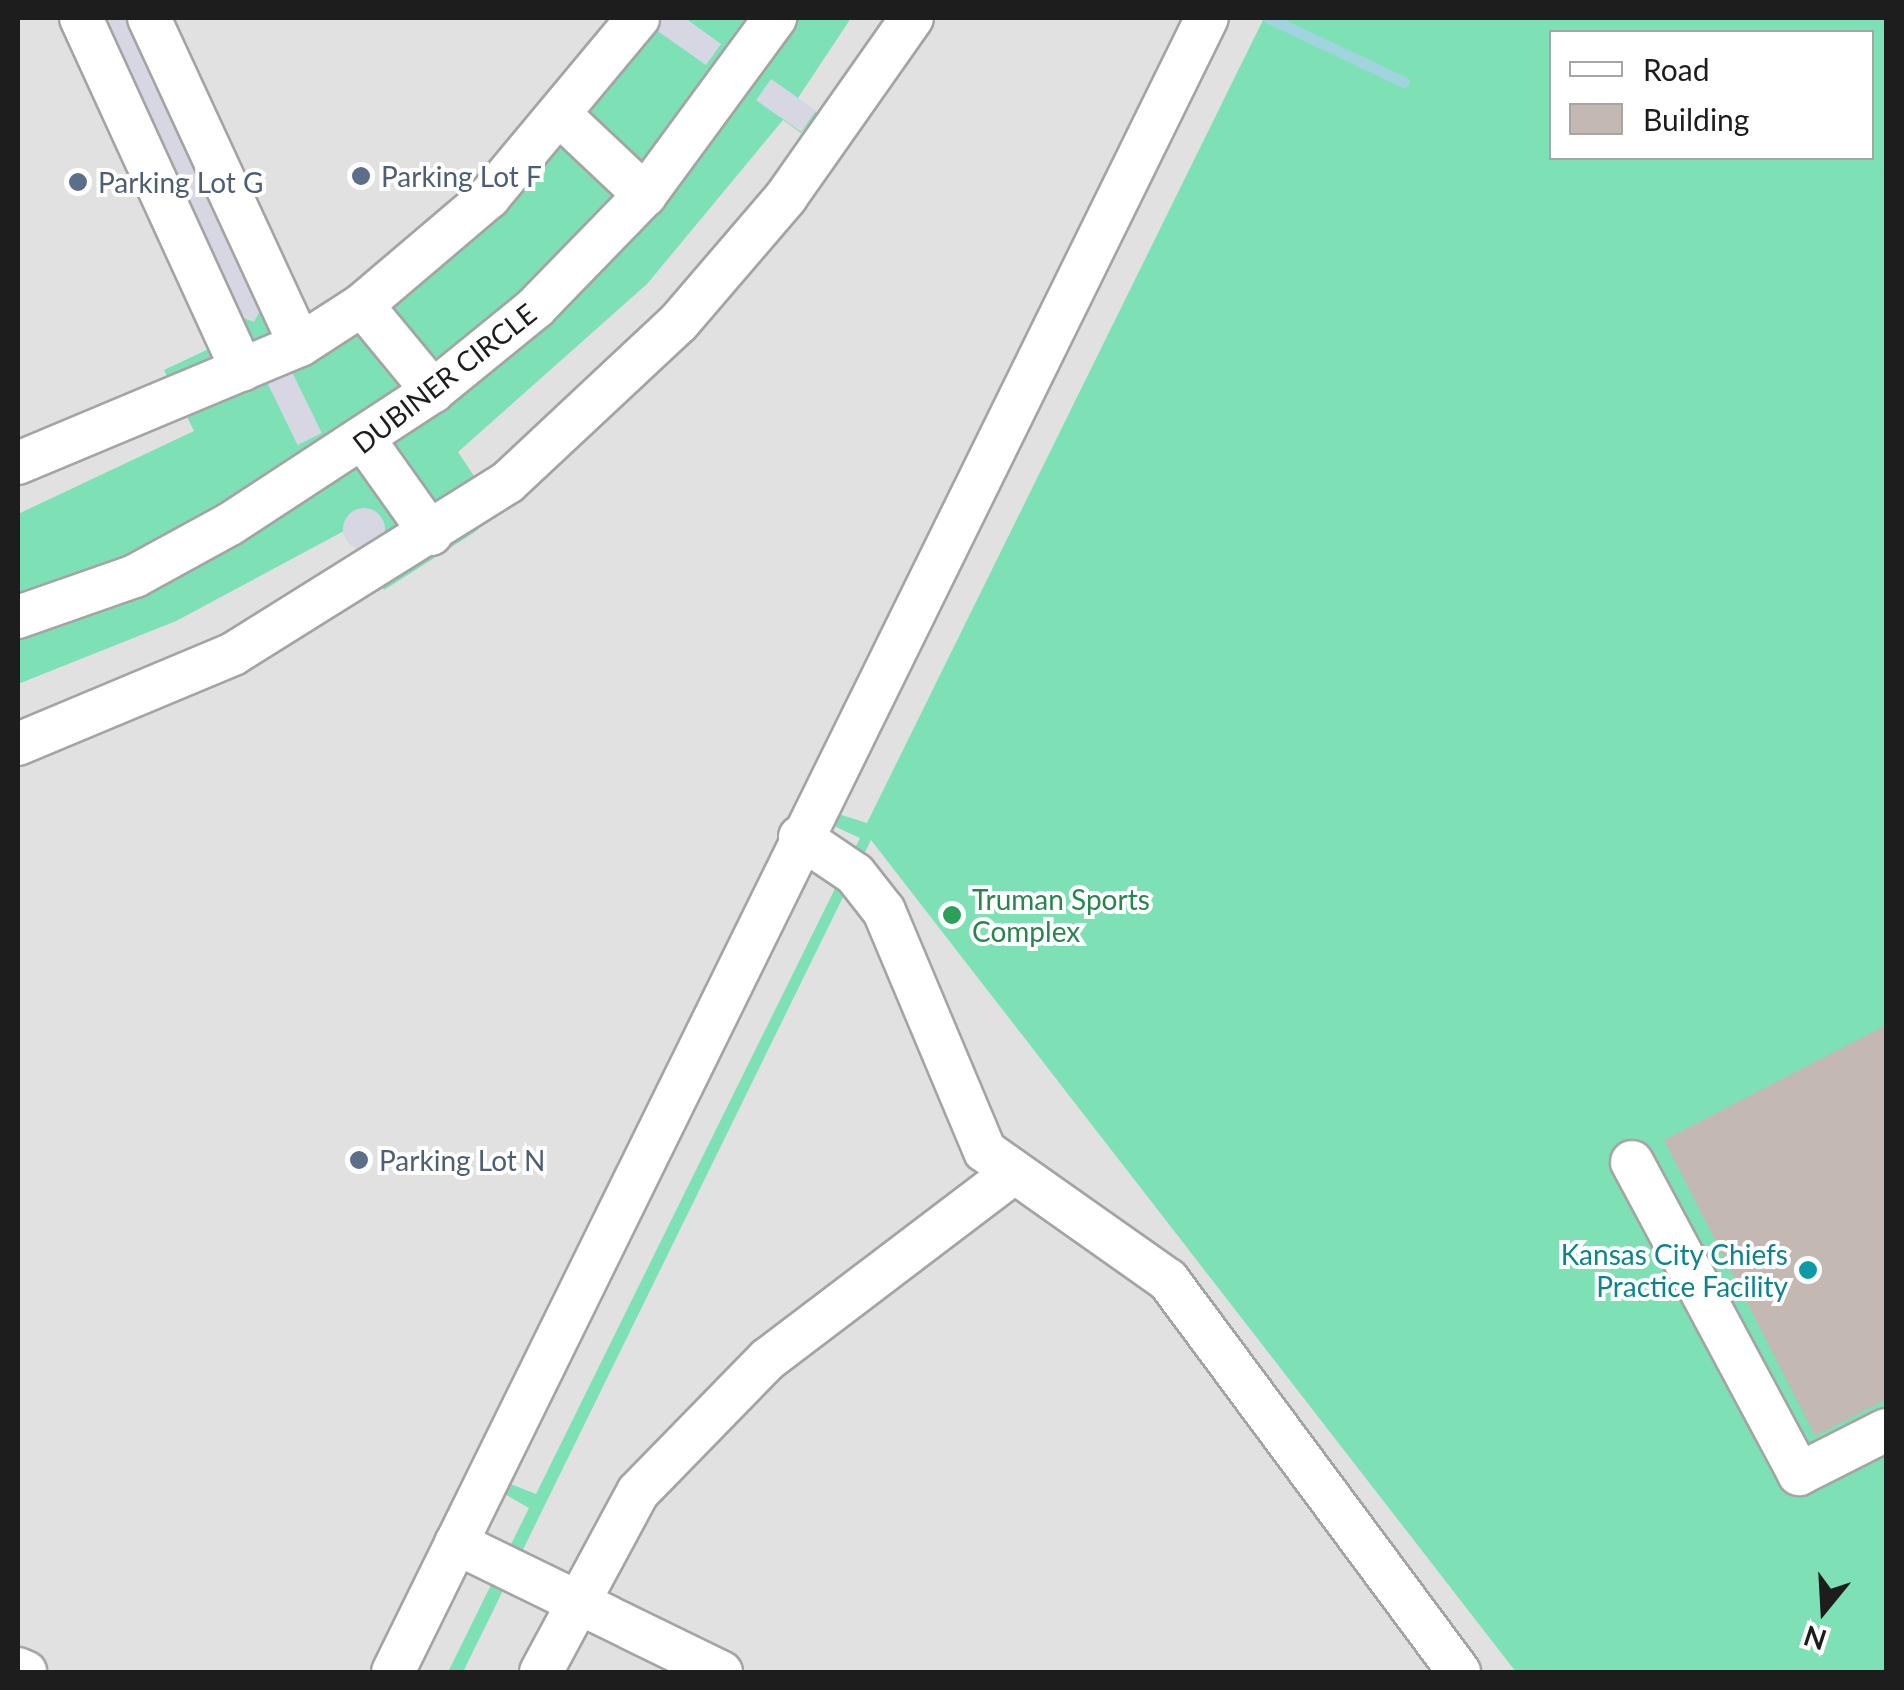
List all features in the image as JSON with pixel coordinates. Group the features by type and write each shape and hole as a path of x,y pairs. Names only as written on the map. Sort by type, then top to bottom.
{"street":[{"path":"81,18 242,370"},
{"path":"149,18 300,345"},
{"path":"18,462 300,345 362,305 488,197 638,18"},
{"name":"DUBINER CIRCLE","path":"18,618 135,576 365,441 434,391 536,308 645,195 775,18"},
{"path":"18,744 185,679 431,534 508,482 646,359 786,198 912,18"},
{"path":"393,1672 1206,18"},
{"path":"560,115 645,195"},
{"path":"362,305 434,391"},
{"path":"365,441 431,534"},
{"path":"800,838 855,874 884,911 985,1151 1012,1174 1168,1280 1459,1672"},
{"path":"1632,1162 1799,1474 1886,1430"},
{"path":"541,1672 638,1492 768,1359 1012,1174"},
{"path":"456,1543 721,1672"},
{"path":"18,1669 25,1672"}],"green space":[{"name":"Truman Sports Complex","path":"18,18 1886,18 1886,1672 18,1672"}],"shaded area":[{"name":"Parking Lot G","path":"18,18 62,18 215,346 164,370 194,431 18,514"},
{"path":"101,18 126,18 261,309 254,322 241,317"},
{"name":"Parking Lot F","path":"165,18 620,18 381,284 305,318"},
{"path":"659,18 685,18 721,44 706,65 652,27"},
{"name":"Parking Lot N","path":"851,18 1264,18 867,823 835,813 836,827 860,838 536,1494 508,1483 503,1493 529,1508 448,1672 18,1672 18,684 176,621 344,531 384,590 475,532 498,512 458,452 647,284 783,120 801,133 817,113 798,98"},
{"path":"771,79 816,111 801,132 756,100"},
{"path":"292,372 322,433 298,445 268,384"},
{"path":"364,508 379,514 385,529 379,544 364,550 349,544 343,529 349,514"},
{"path":"871,840 1516,1672 463,1672"}],"building":[{"name":"Kansas City Chiefs Practice Facility","path":"1886,1025 1886,1400 1815,1436 1664,1140"}],"waterway":[{"path":"1269,18 1404,82"}],"place":[{"name":"Parking Lot F","path":"361,176"},
{"name":"Parking Lot G","path":"78,182"},
{"name":"Truman Sports Complex","path":"952,915"},
{"name":"Parking Lot N","path":"359,1160"},
{"name":"Kansas City Chiefs Practice Facility","path":"1808,1270"}]}
